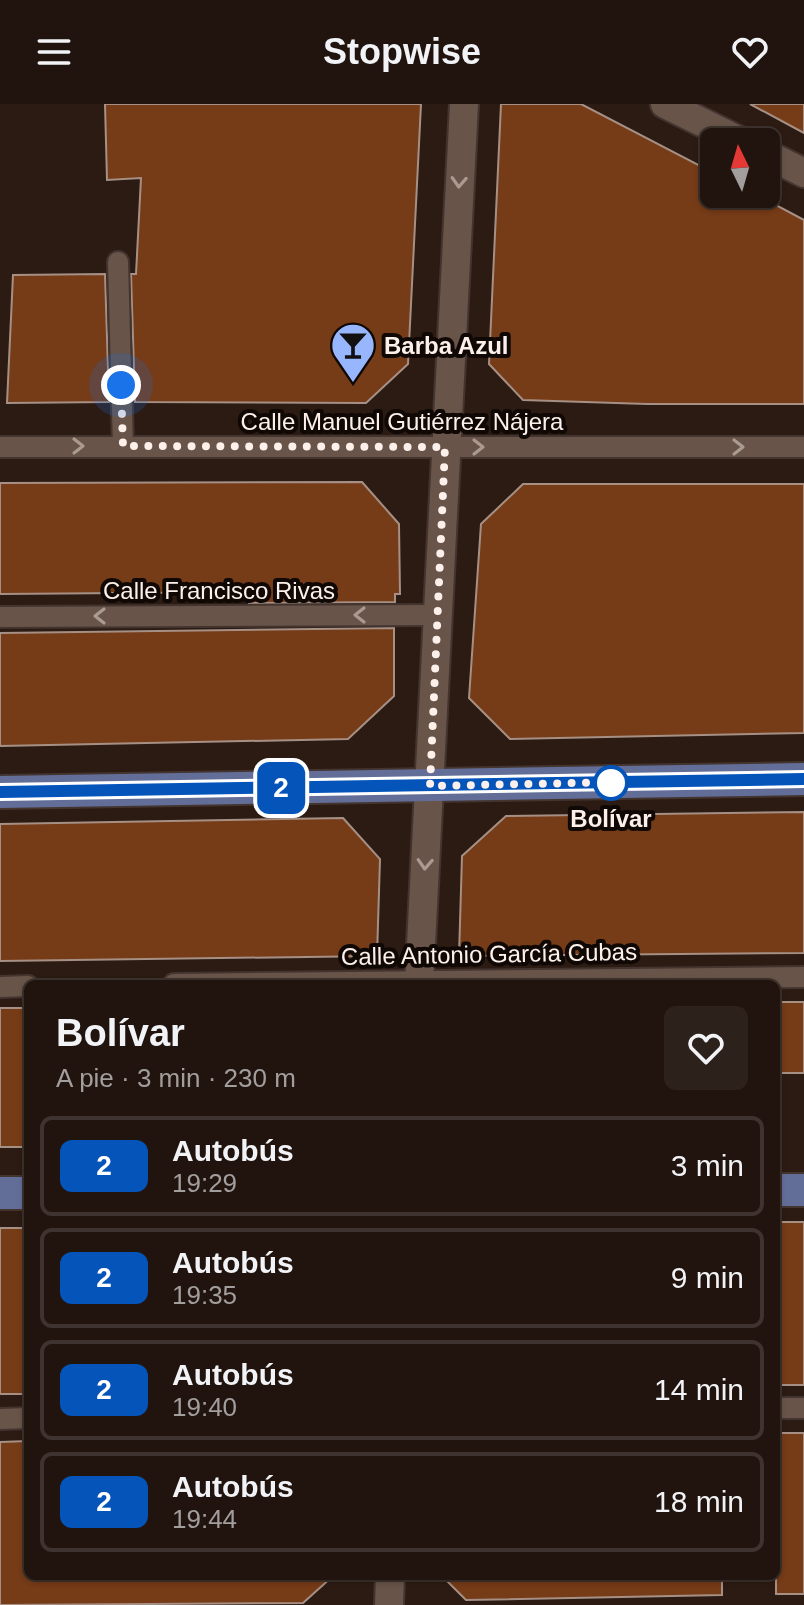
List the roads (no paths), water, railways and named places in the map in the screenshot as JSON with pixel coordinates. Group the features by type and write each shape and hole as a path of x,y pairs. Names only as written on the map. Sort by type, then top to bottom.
{"main road":[{"path":"0,792 804,779"},
{"path":"780,1190 804,1190"},
{"path":"0,1193 24,1193"}],"street":[{"path":"419,980 464,104"},
{"path":"665,104 714,128"},
{"path":"780,161 804,173"},
{"path":"118,262 123,446"},
{"name":"Calle Manuel Gutiérrez Nájera","path":"0,447 804,447"},
{"name":"Calle Francisco Rivas","path":"0,617 438,615"},
{"name":"Calle Antonio García Cubas","path":"573,980 804,977"},
{"path":"0,987 24,986"},
{"path":"780,1408 804,1408"},
{"path":"0,1419 24,1418"},
{"path":"389,1605 390,1580"}],"place":[{"name":"Barba Azul","path":"353,384"},
{"name":"Bolívar","path":"611,783"}]}
